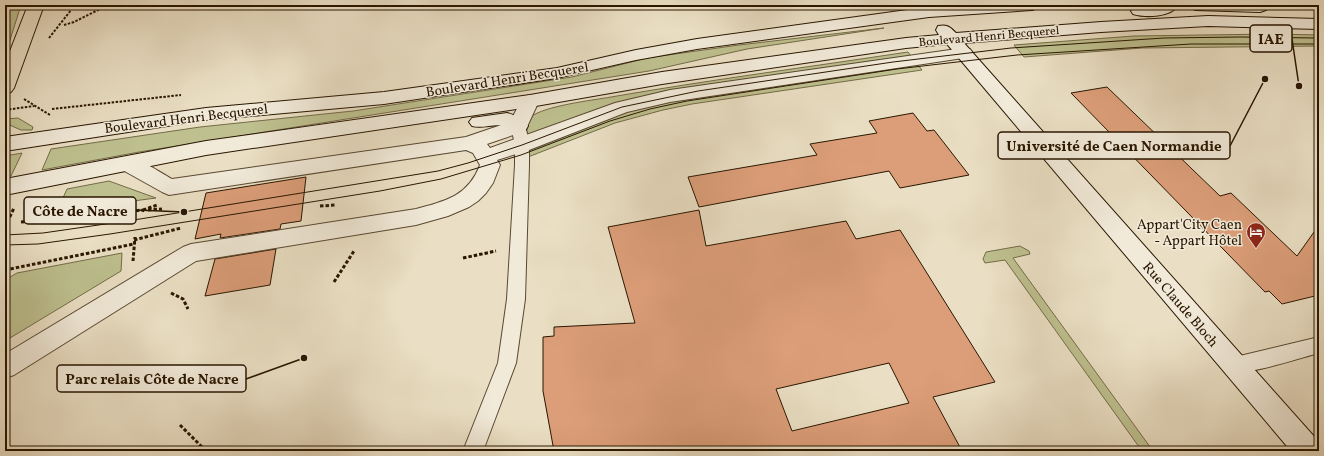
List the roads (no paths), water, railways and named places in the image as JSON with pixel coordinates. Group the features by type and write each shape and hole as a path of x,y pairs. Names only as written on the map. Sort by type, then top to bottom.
{"main road":[{"path":"5,88 36,5"},
{"name":"Boulevard Henri Becquerel","path":"5,144 123,125 206,114 392,97 557,73 636,55 697,44 929,14 1032,5"},
{"name":"Boulevard Henri Becquerel","path":"662,78 743,54 811,41 929,14 1165,9 1171,5"},
{"path":"1196,5 1319,9"},
{"name":"Rue Claude Bloch","path":"929,14 1309,451"},
{"name":"Boulevard Henri Becquerel","path":"5,187 164,155 282,136 530,101 662,78 906,43 958,46 1101,27 1200,22 1265,21 1319,24"},
{"path":"126,163 169,186 477,150 520,135 622,107 670,96 884,64 958,46"},
{"path":"520,135 530,101"},
{"path":"282,136 344,140 507,119 520,135"},
{"path":"5,367 190,253 416,217 446,209 472,196 487,176 490,165 477,150"}],"lane":[{"path":"473,451 507,364 516,299 520,135"},
{"path":"1234,365 1275,357 1319,345"}],"tram line":[{"path":"5,235 43,233 140,219 438,171 468,163 522,145 622,107 698,91 893,62 1011,48 1164,38 1317,38"},
{"path":"5,245 38,244 110,234 380,191 441,179 521,155 610,121 650,109 687,101 897,69 1017,55 1191,44 1319,44"}],"place":[{"name":"Université de Caen Normandie","path":"1265,79"},
{"name":"IAE","path":"1299,86"},
{"name":"Côte de Nacre","path":"184,212"},
{"name":"Appart'City Caen - Appart Hôtel","path":"1256,249"},
{"name":"Parc relais Côte de Nacre","path":"304,358"}]}
